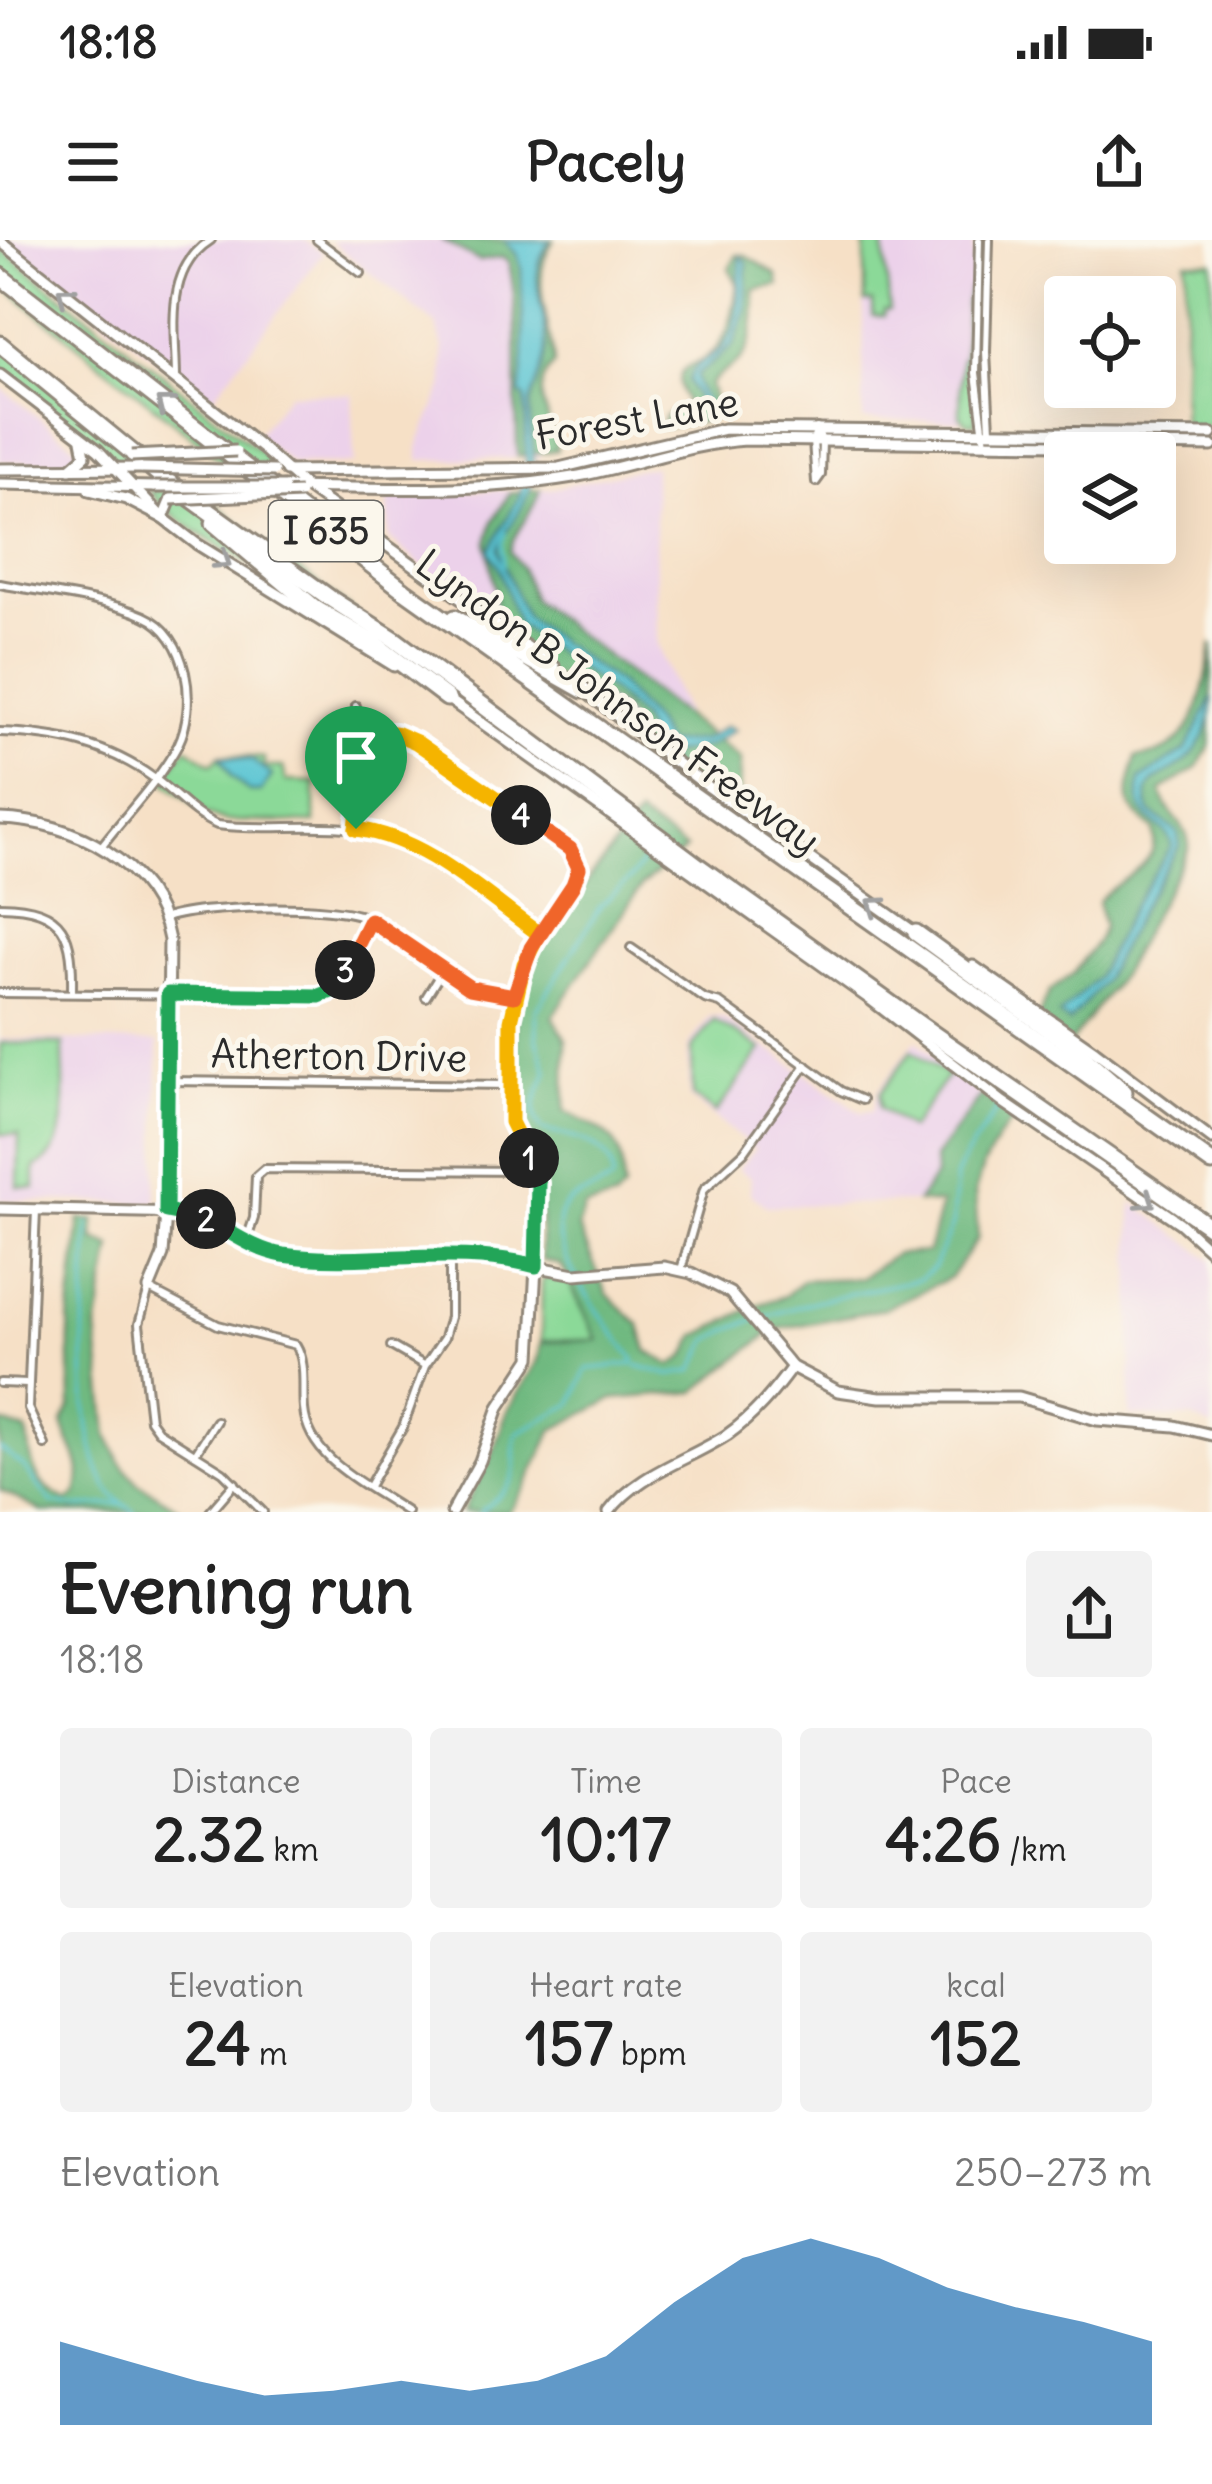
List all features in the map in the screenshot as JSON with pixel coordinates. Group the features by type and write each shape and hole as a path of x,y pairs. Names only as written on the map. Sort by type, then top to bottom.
{"highway":[{"name":"Lyndon B Johnson Freeway","path":"0,276 405,591 1212,1163"},
{"name":"Lyndon B Johnson Freeway","path":"0,344 161,484 505,720 716,879 1120,1163"},
{"path":"161,484 316,609 374,643 447,698"},
{"path":"405,591 583,690"},
{"path":"916,933 1092,1062 1161,1126"},
{"path":"964,1071 982,1077 1104,1159 1120,1163 1212,1228"}],"main road":[{"path":"0,241 243,433 303,490 505,628 699,780 916,933 994,978 1212,1138"},
{"path":"0,375 98,450 164,518"},
{"name":"Forest Lane","path":"0,469 516,469 556,474 654,443 724,429 1044,436"},
{"path":"885,442 900,436 928,437 933,431"},
{"path":"98,450 115,457 236,451 243,433"},
{"name":"Forest Lane","path":"1176,436 1212,434"},
{"path":"67,470 84,459 80,435"},
{"path":"1176,440 1190,435"},
{"name":"Forest Lane","path":"0,484 303,490 517,482 712,442 1044,442"},
{"path":"654,443 658,456"},
{"name":"Forest Lane","path":"1176,446 1212,446"},
{"path":"366,488 376,477 408,471"},
{"path":"78,487 126,500 164,518 266,590 447,698 871,1000 1045,1132 1180,1223 1212,1252"},
{"path":"345,487 342,501 356,524"},
{"path":"164,518 171,499 303,490"},
{"path":"0,819 57,825 100,848 150,890 164,919 169,940 166,1211 163,1255 149,1289"},
{"path":"0,1210 166,1211 209,1220 246,1242 283,1255 493,1258 575,1274 635,1267 681,1270 730,1293 793,1367 816,1382 860,1395 1019,1396 1097,1420 1175,1426 1212,1435"},
{"path":"452,1512 480,1461 499,1407 531,1358 536,1266"},
{"path":"608,1512 635,1486 726,1436 761,1408 793,1367"}],"street":[{"path":"176,380 177,283 183,266 211,240"},
{"path":"317,240 361,273"},
{"path":"979,240 976,374 985,432"},
{"path":"985,444 989,240"},
{"path":"976,283 988,283"},
{"path":"976,374 987,373"},
{"path":"817,428 815,482 821,476 817,441"},
{"path":"0,584 128,610 153,621 172,639 183,666 185,718 179,742 100,848"},
{"path":"356,706 362,768 356,829"},
{"path":"0,732 80,741 118,755 217,825 356,829 388,835 419,849 539,934"},
{"path":"360,733 395,733 416,742 570,849 578,861 578,875 539,934 514,996 511,1122 538,1183 536,1266"},
{"path":"0,906 29,907 65,932 73,950 72,993"},
{"path":"164,919 200,909 337,910 370,920 470,988 514,996"},
{"path":"0,992 327,993 339,982 370,920"},
{"path":"631,948 696,993 720,1003 841,1091 862,1100"},
{"path":"426,997 442,971"},
{"path":"681,1270 704,1189 744,1151 806,1065"},
{"name":"Atherton Drive","path":"168,1081 510,1085"},
{"path":"246,1242 254,1218 256,1177 264,1168 534,1168"},
{"path":"36,1210 28,1408 45,1445"},
{"path":"370,1486 403,1426 425,1366 444,1338 450,1317 450,1257"},
{"path":"262,1512 236,1482 158,1431 150,1420 139,1324 149,1289 218,1325 296,1345 302,1357 308,1432 330,1460 407,1512"},
{"path":"391,1346 425,1366"},
{"path":"0,1383 28,1384"},
{"path":"195,1454 216,1421"},
{"path":"210,1512 236,1482"}],"shaded area":[{"path":"0,240 304,240 323,253 211,400"},
{"path":"510,240 531,248 540,458 419,460 419,444 444,385 437,325 330,241"},
{"path":"864,240 973,240 973,421 863,420"},
{"path":"0,387 91,459 89,463 0,461"},
{"path":"289,393 352,394 354,464 292,463 256,436"},
{"path":"654,466 657,645 719,794 476,612 389,538 388,494 551,489"},
{"path":"710,1016 722,1017 861,1112 873,1111 877,1092 916,1040 981,1095 934,1158 935,1176 917,1202 766,1206 750,1194 751,1178 738,1169 755,1149 690,1098 688,1047"},
{"path":"0,1039 158,1042 156,1203 0,1200"},
{"path":"1132,1202 1212,1260 1212,1428 1193,1418 1130,1416"}],"green space":[{"path":"441,240 554,240 542,270 554,365 542,386 542,396 557,450 518,457 515,311 509,263 502,257 479,261"},
{"path":"865,240 883,240 890,310 884,316 873,316 873,302 865,302"},
{"path":"0,248 278,465 226,464 0,283"},
{"path":"737,255 746,255 777,275 779,285 754,290 749,344 737,363 710,385 718,415 661,428 665,416 687,405 681,374 717,348 726,334 737,283 729,268"},
{"path":"1186,261 1212,261 1212,427 1182,426"},
{"path":"970,288 976,423 967,423 960,416"},
{"path":"0,334 163,464 118,465 0,369"},
{"path":"540,489 510,552 533,600 740,759 739,824 641,759 636,729 621,708 570,676 537,676 507,648 498,630 487,542 510,493"},
{"path":"197,490 372,626 221,548 167,510 149,491"},
{"path":"1212,644 1210,746 1197,768 1161,791 1189,848 1120,976 1063,1053 1031,1031 1050,991 1073,974 1098,940 1103,927 1098,902 1151,854 1153,829 1135,812 1129,798 1136,757 1156,754 1185,733 1201,700"},
{"path":"186,747 212,764 220,755 264,758 264,767 283,767 286,781 315,782 315,823 225,821 206,814 163,780"},
{"path":"638,816 686,849 642,885 553,1016 566,1040 565,1111 611,1139 623,1172 624,1190 614,1200 585,1208 578,1227 607,1294 640,1325 647,1351 672,1365 686,1356 696,1336 785,1296 803,1280 860,1278 896,1254 928,1252 941,1204 917,1202 935,1176 934,1158 981,1095 1015,1118 983,1166 975,1192 978,1238 951,1277 883,1309 774,1330 695,1392 613,1399 553,1430 509,1512 462,1512 492,1455 507,1411 538,1360 541,1342 598,1340 561,1265 541,1260 540,1174 514,1113 516,1004 525,969 544,937"},
{"path":"714,1020 762,1049 716,1113 693,1096 692,1048"},
{"path":"0,1043 63,1044 61,1131 48,1159 35,1167 35,1188 18,1187 19,1135 0,1134"},
{"path":"912,1050 948,1076 910,1129 880,1108 880,1093"},
{"path":"80,1219 95,1220 94,1240 112,1246 97,1329 108,1435 120,1462 138,1483 185,1512 43,1512 0,1490 0,1422 27,1431 33,1464 47,1488 68,1501 77,1494 79,1465 63,1423 71,1406 69,1321"},
{"path":"546,1277 569,1282 598,1340 541,1341 542,1281"}],"water":[{"path":"504,240 550,240 537,282 546,348 530,408 533,475 498,550 526,618 618,683 655,724 666,744 704,740 726,726 734,730 707,747 669,754 672,768 658,756 640,718 617,695 518,624 489,551 520,495 526,461 525,398 520,394 524,357 521,268"},
{"path":"741,256 747,262 746,310 733,345 697,375 711,419 703,421 688,381 696,368 723,347 732,331"},
{"path":"1212,698 1210,718 1198,746 1185,762 1152,784 1147,795 1150,812 1177,832 1180,845 1103,982 1069,1022 1059,1015 1097,978 1132,907 1172,846 1140,806 1140,780 1186,750"},
{"path":"220,756 252,760 272,775 261,792 249,792 232,777"}],"waterway":[{"path":"504,565 506,533"},
{"path":"480,1512 512,1480 517,1433 572,1404 587,1369 633,1364 582,1287 561,1244 558,1225 563,1209 613,1181 612,1168 600,1150 542,1130 538,1122 536,1101 547,1071 537,1040 536,1011 601,905 645,859"},
{"path":"636,1365 670,1375 693,1371 709,1340 736,1326 816,1301 920,1279 934,1267 952,1225 956,1176 963,1160 1000,1105"},
{"path":"89,1223 84,1365 91,1441 113,1495 135,1512"},
{"path":"0,1449 23,1466 52,1503 76,1507 124,1504"}],"route":[{"path":"356,829 360,733 395,733 416,742 570,849 578,861 578,875 573,885 539,934 531,948 514,996 470,988 370,920 334,990 319,996 168,994 166,1211 209,1220 262,1250 283,1255 493,1258 536,1266 538,1183 511,1122 510,1085 514,996 539,934 419,849 388,835 356,829"}]}
